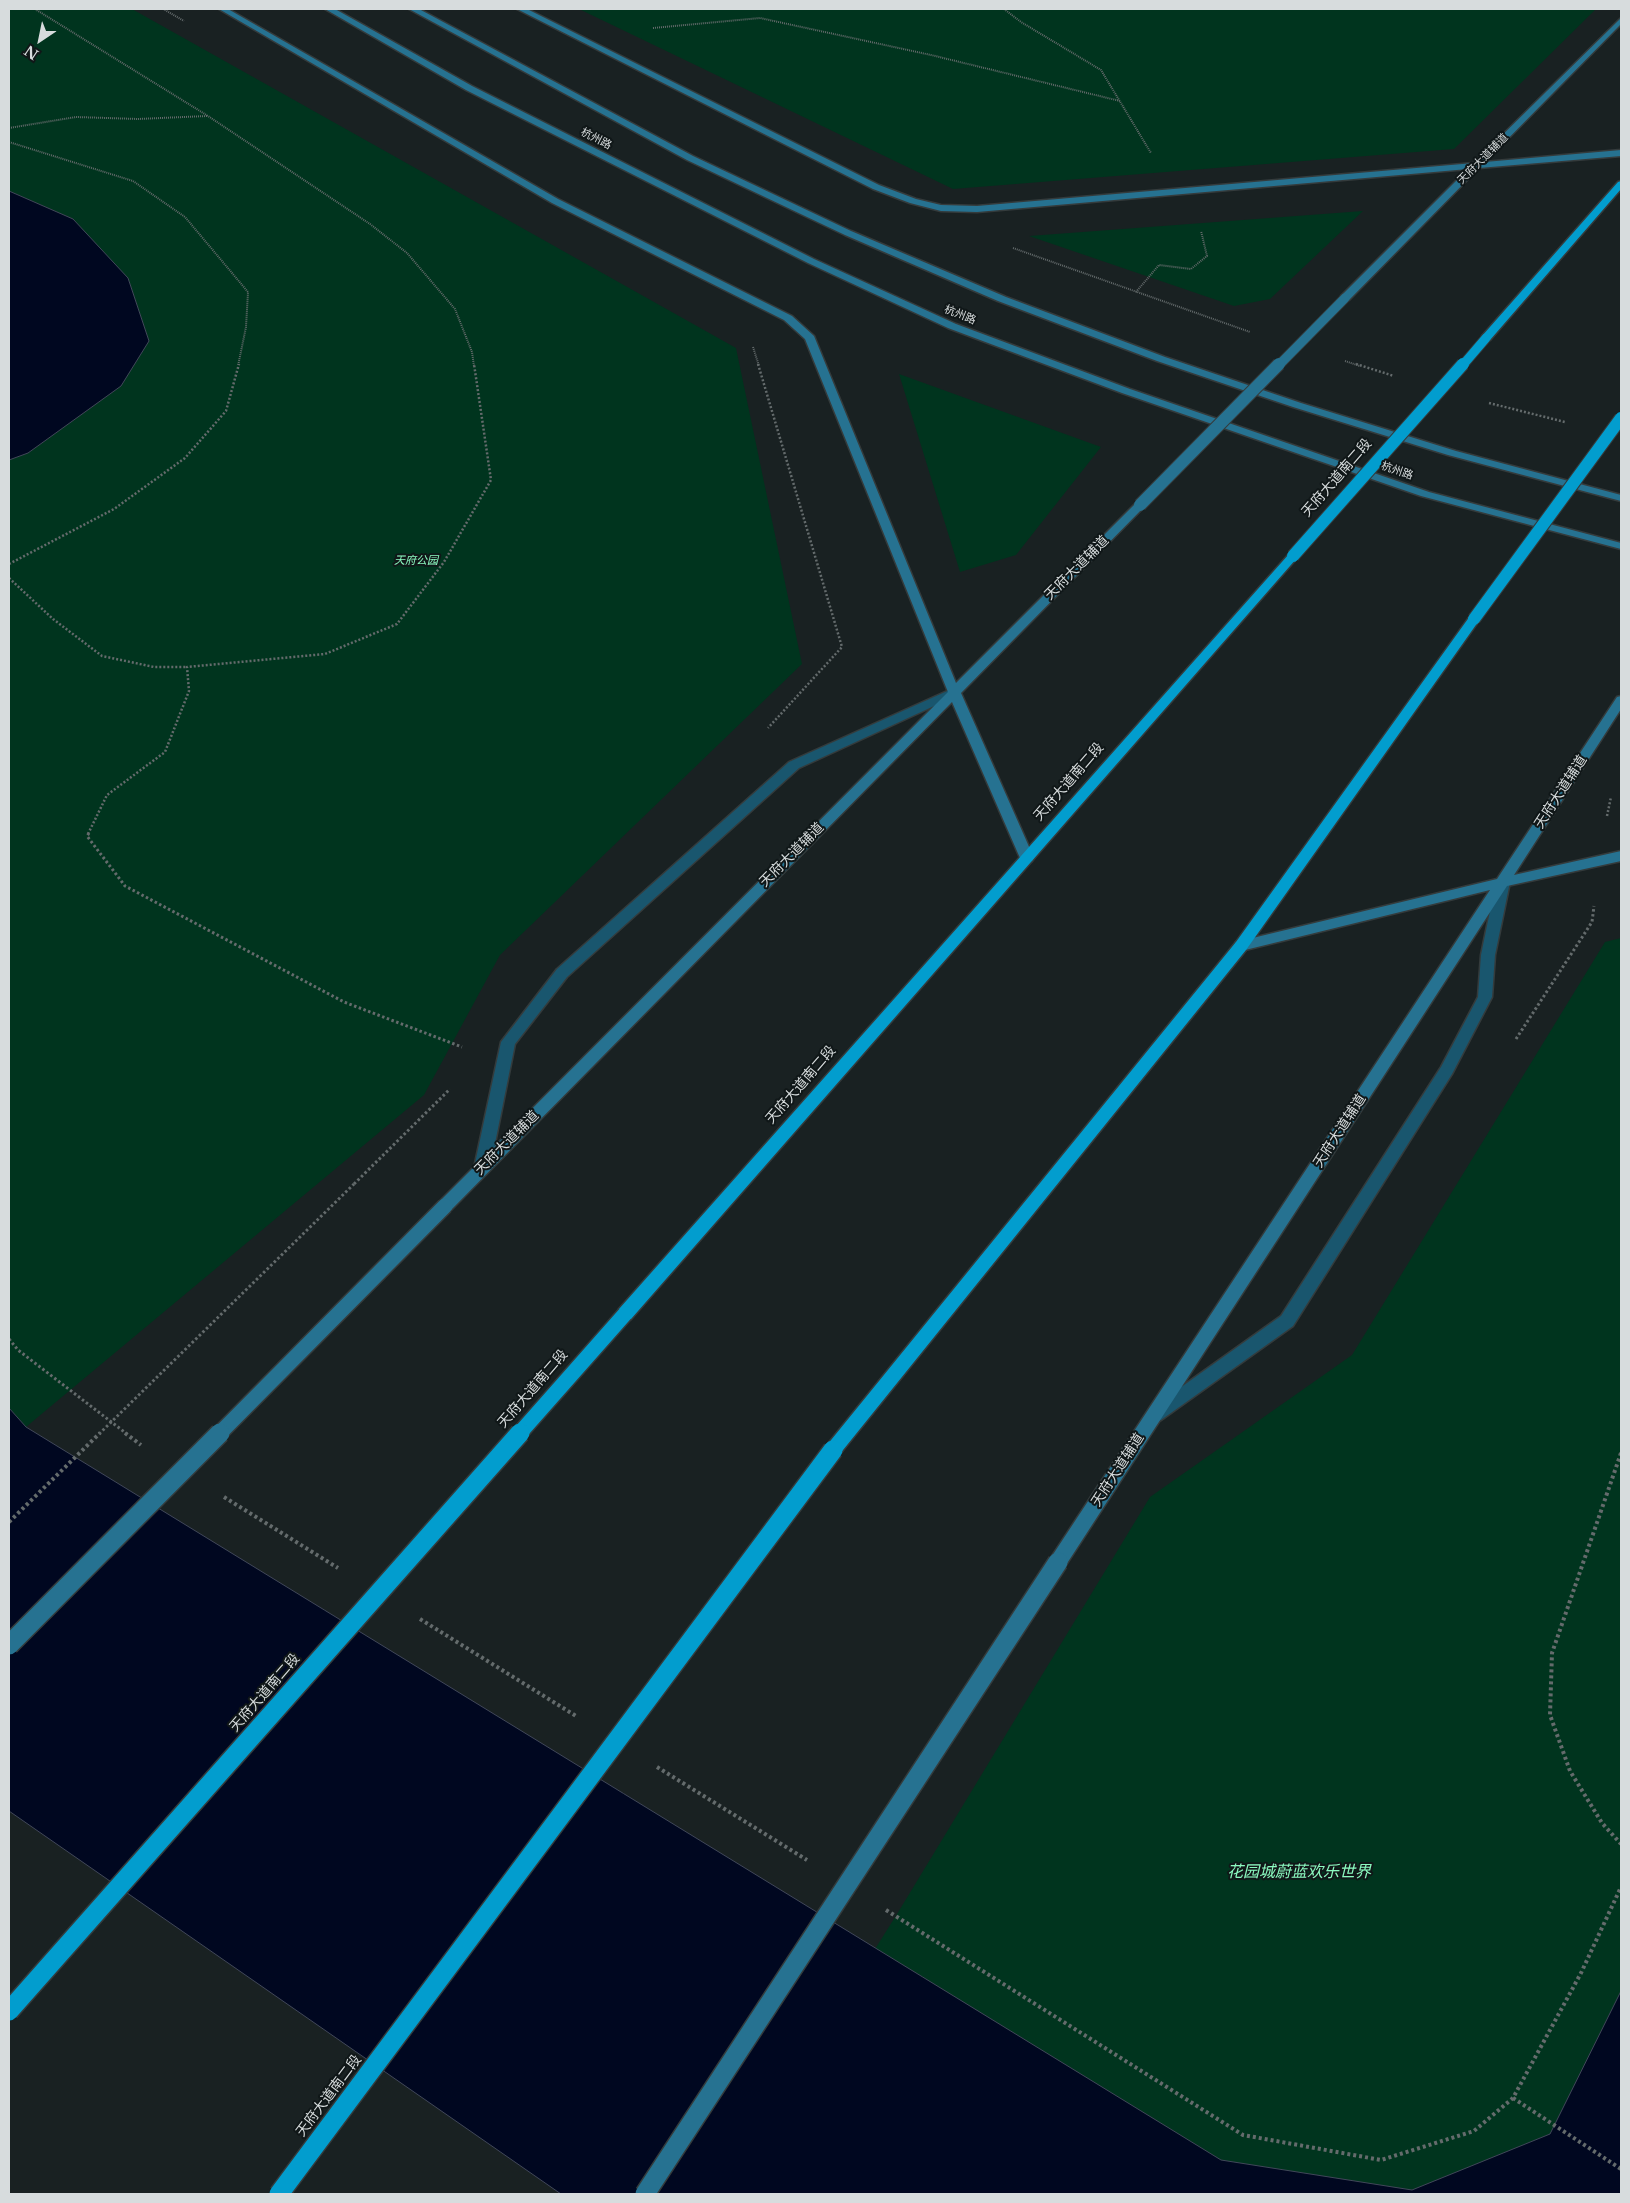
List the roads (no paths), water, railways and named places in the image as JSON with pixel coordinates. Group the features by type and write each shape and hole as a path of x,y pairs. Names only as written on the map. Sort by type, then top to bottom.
{"highway":[{"name":"天府大道南二段","path":"9,2011 1621,184"},
{"name":"天府大道南二段","path":"279,2194 833,1450 1241,946 1474,618 1621,418"}],"main road":[{"path":"223,9 555,201 788,318 810,338 954,692 1027,858"},
{"name":"杭州路","path":"329,9 469,88 811,261 952,326 1126,391 1425,494 1621,546"},
{"path":"413,9 690,158 848,233 1002,298 1161,359 1297,405 1452,454 1621,498"},
{"path":"521,9 876,186 913,201 941,208 977,209 1024,206 1621,153"},
{"name":"天府大道辅道","path":"9,1645 1621,20"},
{"name":"天府大道辅道","path":"645,2194 1621,700"},
{"path":"1241,946 1503,882 1621,856"}],"lane":[{"path":"482,1168 508,1042 562,973 794,765 954,692"},
{"path":"1154,1416 1287,1321 1447,1070 1485,997 1488,955 1503,882"}],"water":[{"path":"9,191 73,219 128,278 149,341 121,386 28,453 9,460"},
{"path":"9,1408 26,1427 1221,2160 1412,2190 1550,2134 1621,1991 1621,2194 561,2194 9,1811"}],"park label":[{"name":"天府公园","path":"416,561"},
{"name":"花园城蔚蓝欢乐世界","path":"1299,1872"}]}
